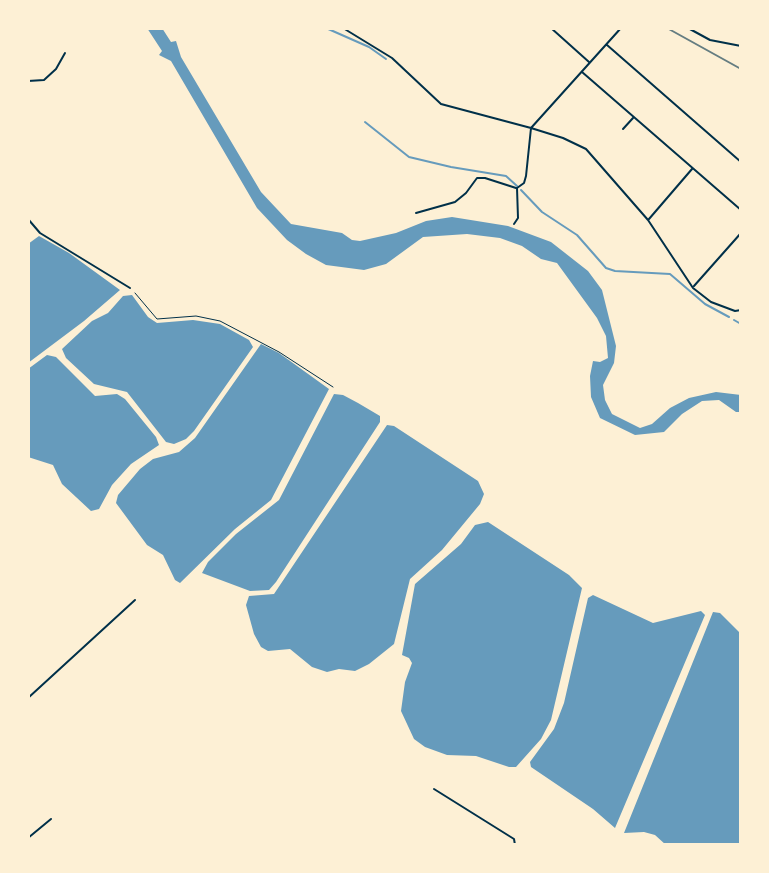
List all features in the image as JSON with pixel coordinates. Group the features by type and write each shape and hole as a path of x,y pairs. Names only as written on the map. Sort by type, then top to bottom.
{"street":[{"path":"551,28 590,62"},
{"path":"517,188 524,183 526,176 531,128 621,28"},
{"path":"688,28 710,40 741,46"},
{"path":"343,29 392,58 441,104 531,128 586,149 648,220 693,288 711,302 735,311 741,310"},
{"path":"607,45 741,162"},
{"path":"28,81 44,80 56,69 65,53"},
{"path":"582,72 741,210"},
{"path":"623,129 634,117"},
{"path":"648,220 693,169"},
{"path":"416,213 455,202 477,178 517,188"},
{"path":"514,224 518,218 517,188"},
{"path":"28,219 40,233 130,288"},
{"path":"693,288 741,233"},
{"path":"28,698 135,600"},
{"path":"434,789 514,839 515,845"},
{"path":"28,838 51,819"}],"path":[{"path":"130,288 157,319 196,316 220,321 279,352 333,387"}],"water":[{"path":"147,28 162,28 171,42 176,41 181,57 261,192 291,224 342,233 360,241 396,233 426,221 452,217 508,226 551,242 588,271 602,290 616,346 614,363 603,385 605,400 612,414 640,428 652,424 670,408 689,398 716,392 741,395 741,412 719,400 702,401 682,414 664,432 635,435 600,418 591,397 590,376 593,361 608,358 606,336 597,318 557,263 541,259 522,246 500,238 467,234 423,237 386,264 364,270 326,265 306,254 287,240 257,208 171,61 159,55 162,51"},
{"path":"39,236 69,253 120,290 28,363 28,244"},
{"path":"132,295 148,317 157,323 193,320 220,324 249,340 253,347 194,431 174,444 166,442 127,392 94,384 66,358 62,349 92,321 108,313 123,296"},
{"path":"261,344 279,353 329,389 271,500 235,529 180,583 175,580 163,555 147,545 116,503 118,495 153,459 179,452 195,438"},
{"path":"47,355 56,357 95,396 117,394 125,399 159,445 131,464 112,485 99,509 91,511 62,484 53,465 28,457 28,369"},
{"path":"334,394 343,395 380,416 380,422 276,582 269,590 250,591 202,573 208,562 236,534 279,500"},
{"path":"387,425 394,426 478,481 484,494 480,504 442,550 410,579 394,644 369,664 355,671 339,669 327,672 312,667 290,649 268,651 261,647 254,634 246,605 249,596 274,594"},
{"path":"488,522 569,575 582,588 551,720 541,739 516,767 476,756 447,755 425,747 414,739 401,711 405,682 412,663 402,655 415,584 461,544 475,525"},
{"path":"593,595 653,623 701,611 705,615 615,828 593,809 531,767 530,762 554,729 564,703 588,598"},
{"path":"713,612 720,613 741,634 741,845 666,845 655,835 624,833"}],"waterway":[{"path":"326,28 369,47 386,59"},
{"path":"365,122 409,157 506,176 517,186"},
{"path":"521,190 542,212 577,235 606,268 670,274 705,304 729,317"},
{"path":"734,320 741,324"}],"railway":[{"path":"667,28 741,69"}]}
